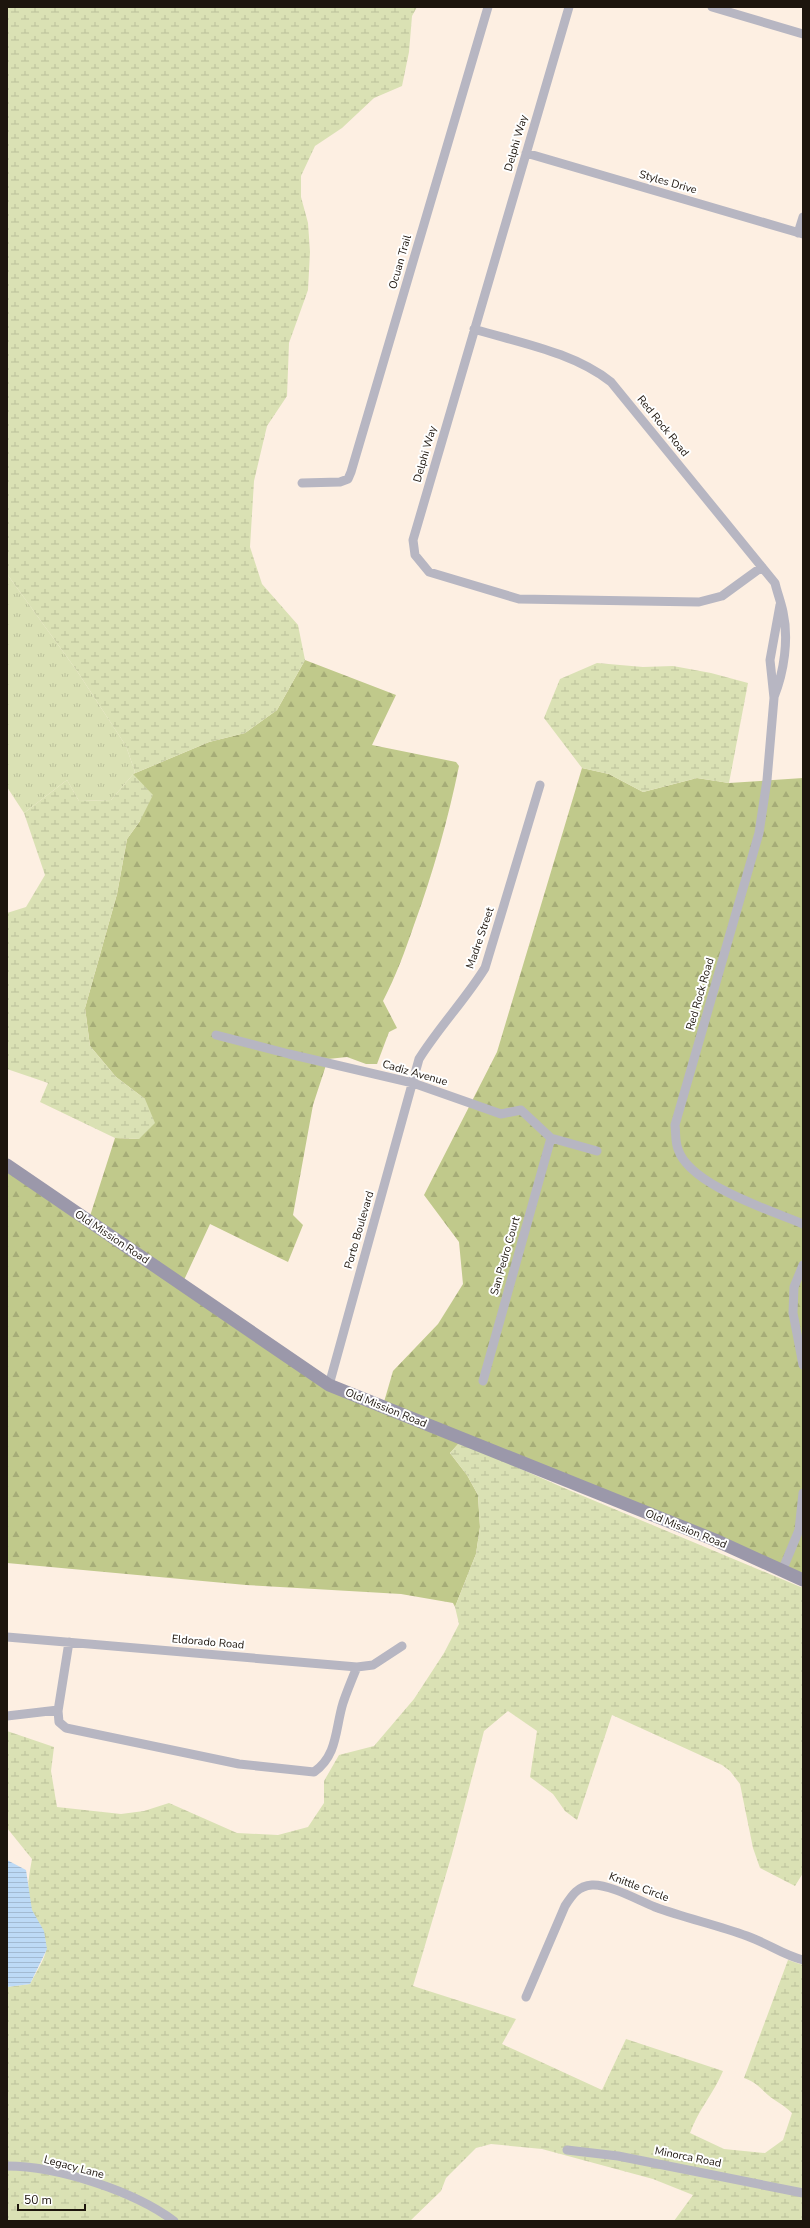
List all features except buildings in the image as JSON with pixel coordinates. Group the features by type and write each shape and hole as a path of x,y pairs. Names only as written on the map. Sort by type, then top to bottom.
{"street":[{"name":"Ocuan Trail","path":"302,483 340,482 348,479 351,472 488,7"},
{"name":"Delphi Way","path":"569,7 413,540 415,555 429,572 519,599 699,602 722,596 762,567"},
{"path":"712,7 803,34"},
{"name":"Styles Drive","path":"526,153 801,234"},
{"path":"801,234 803,217"},
{"name":"Red Rock Road","path":"474,329 580,362 596,370 611,382 775,582 783,613 785,654 782,676 774,698"},
{"name":"Red Rock Road","path":"780,605 770,660 774,698 767,780 758,833 675,1124 678,1150 697,1175 708,1183 803,1224"},
{"path":"772,651 785,654"},
{"name":"Madre Street","path":"413,1083 419,1059 430,1041 469,994 485,968 540,785"},
{"name":"Cadiz Avenue","path":"216,1034 289,1054 413,1083 501,1114 521,1110 551,1138 597,1152"},
{"name":"Porto Boulevard","path":"329,1384 413,1083"},
{"name":"San Pedro Court","path":"483,1381 551,1138"},
{"name":"Old Mission Road","path":"7,1165 329,1384 715,1540 803,1580"},
{"path":"803,1265 794,1287 793,1313 803,1365"},
{"path":"782,1571 799,1530 803,1493"},
{"name":"Eldorado Road","path":"7,1637 356,1668 373,1665 402,1646"},
{"path":"69,1642 58,1710 59,1722 66,1728 239,1764 314,1772 325,1764 332,1751 343,1704 356,1668"},
{"path":"7,1716 58,1710"},
{"name":"Knittle Circle","path":"526,1997 565,1906 573,1894 581,1887 591,1885 601,1885 657,1908 748,1937 786,1956 803,1960"},
{"name":"Minorca Road","path":"567,2150 618,2156 803,2193"},
{"name":"Legacy Lane","path":"7,2166 50,2171 91,2182 142,2201 174,2221"}],"green space":[{"path":"7,7 417,7 412,16 409,52 402,86 374,98 342,128 315,146 301,176 301,197 308,223 310,252 308,290 289,343 287,396 267,426 254,481 250,547 262,584 298,625 305,660 277,710 245,733 209,742 133,774 135,772 126,746 77,671 7,574"},
{"path":"7,574 77,671 126,746 135,772 111,800 79,801 67,780 24,813 7,787"},
{"path":"305,660 396,695 372,745 456,762 459,766 445,826 428,886 411,935 383,1001 397,1028 389,1032 377,1064 366,1064 347,1057 328,1059 313,1105 293,1215 303,1225 288,1262 210,1224 184,1280 90,1216 115,1138 139,1139 145,1099 116,1077 90,1046 85,1008 117,894 127,839 140,821 133,774 209,742 245,733 277,710"},
{"path":"597,663 643,667 673,666 711,673 748,683 729,783 697,778 643,792 609,774 582,768 544,718 560,679"},
{"path":"582,768 609,774 643,792 697,778 729,783 803,778 803,1575 384,1402 393,1371 438,1324 463,1284 459,1242 424,1195 497,1052"},
{"path":"133,774 153,795 140,821 127,839 117,894 85,1008 90,1046 116,1077 145,1099 155,1123 139,1139 115,1138 40,1102 48,1083 7,1069 7,913 26,907 45,875 24,813 67,780 79,801 111,800"},
{"path":"7,1170 260,1345 460,1442 450,1453 467,1475 478,1495 480,1527 476,1554 455,1607 453,1603 401,1594 246,1585 7,1563"},
{"path":"460,1442 564,1488 803,1588 803,1873 795,1886 760,1868 753,1848 740,1784 730,1771 722,1765 612,1715 577,1820 565,1811 553,1794 530,1777 537,1731 508,1711 484,1731 452,1854 413,1986 516,2019 502,2044 602,2090 626,2039 723,2071 697,2117 690,2133 724,2149 765,2153 783,2140 792,2113 755,2083 744,2078 788,1960 803,1965 803,2221 674,2221 693,2195 653,2179 542,2149 491,2144 476,2148 446,2178 441,2191 410,2221 7,2221 7,1987 30,1984 46,1952 46,1943 40,1924 30,1905 28,1885 32,1859 7,1828 7,1731 54,1747 51,1771 57,1807 121,1814 144,1811 169,1803 237,1833 278,1835 308,1827 324,1803 324,1781 339,1755 374,1746 414,1699 444,1653 459,1624 455,1607 476,1554 480,1527 478,1495 467,1475 450,1453"}],"water":[{"path":"7,1860 26,1870 32,1910 44,1931 47,1949 30,1984 7,1987"}]}
